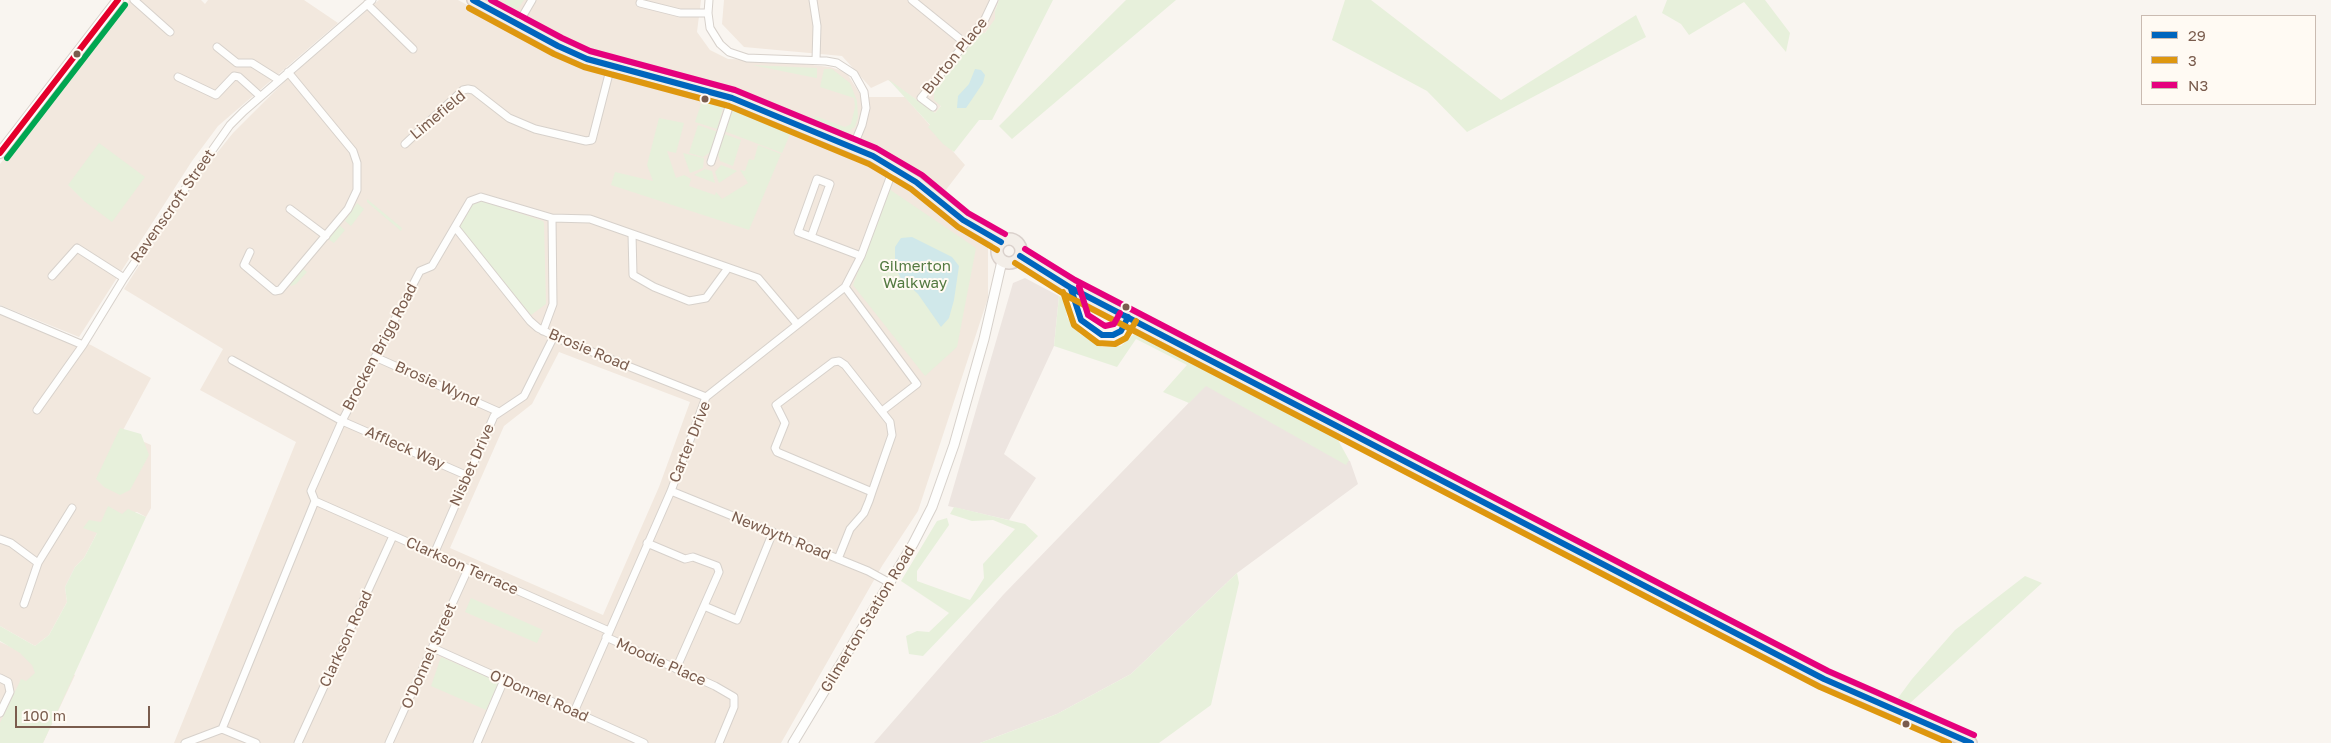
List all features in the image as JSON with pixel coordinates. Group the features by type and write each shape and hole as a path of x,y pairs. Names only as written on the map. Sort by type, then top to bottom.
{"main road":[{"path":"0,153 118,0"},
{"path":"473,0 572,53 612,66 732,98 853,147 894,167 916,182 963,220 1001,242"},
{"path":"1008,239 1016,242 1020,248 1020,256 1013,263 1002,261 996,251 1001,242 1008,239"},
{"path":"1020,256 1071,288 1824,679 1970,743"}],"street":[{"path":"134,0 170,32"},
{"path":"518,24 532,0"},
{"path":"709,0 710,28 714,37 729,52 739,56 837,63 854,74 864,92 864,117 853,147"},
{"path":"814,0 817,26 816,60"},
{"path":"912,0 965,43"},
{"name":"Burton Place","path":"933,107 921,98 986,18 994,0"},
{"path":"370,2 412,49"},
{"name":"Ravenscroft Street","path":"38,410 83,345 124,278 230,125 260,96 370,2"},
{"path":"640,3 680,12 708,13"},
{"path":"217,47 237,63 252,63 279,80"},
{"name":"Limefield","path":"405,144 463,90 468,89 473,90 509,118 535,129 586,141 592,140 612,66"},
{"path":"244,265 275,291 280,290 348,210 357,190 357,163 353,151 288,72"},
{"path":"178,78 216,95 234,76 239,77 260,96"},
{"path":"711,162 732,98"},
{"name":"Carter Drive","path":"574,712 648,544 706,397 845,287 861,256 894,167"},
{"path":"810,236 830,184 817,179 798,232 861,256"},
{"name":"Brocken Brigg Road","path":"222,729 315,502 311,491 342,421 420,271 432,266 470,201 481,196 552,218 590,219 758,278 797,324"},
{"path":"290,209 326,236"},
{"path":"543,331 553,304 552,218"},
{"name":"Brosie Road","path":"455,227 530,321 543,331 706,397"},
{"path":"632,234 633,275 654,287 689,301 706,298 728,268"},
{"path":"52,276 77,248 124,278"},
{"path":"235,268 244,265 250,252"},
{"name":"Gilmerton Station Road","path":"793,743 890,583 932,507 954,445 984,339 1002,261"},
{"path":"845,287 917,384 882,411"},
{"path":"0,310 83,345"},
{"name":"Nisbet Drive","path":"434,554 494,416 524,396 554,336"},
{"name":"Brosie Wynd","path":"375,356 500,412"},
{"name":"Affleck Way","path":"232,360 342,421 468,476"},
{"path":"838,559 850,529 864,513 872,492 892,435 890,422 845,365 839,361 833,362 776,405 785,424 775,448 777,452 872,492"},
{"name":"Newbyth Road","path":"670,491 838,559 890,583"},
{"name":"Clarkson Terrace","path":"315,502 468,569 608,634"},
{"path":"24,604 38,563 72,508"},
{"path":"704,606 737,620 773,532"},
{"name":"Clarkson Road","path":"298,743 393,536"},
{"path":"0,539 11,542 38,563"},
{"path":"648,544 685,559 693,557 717,566 719,572 676,669"},
{"name":"O'Donnel Street","path":"389,743 468,569"},
{"name":"Moodie Place","path":"608,634 734,697 734,707 719,743"},
{"name":"O'Donnel Road","path":"433,648 644,743"},
{"path":"0,678 8,682 10,692 0,713"},
{"path":"477,743 504,680"},
{"path":"185,743 222,729 256,743"}],"shaded area":[{"path":"129,0 201,0 205,4 208,0 304,0 338,23 218,126 192,161 79,337 0,305 0,164"},
{"path":"379,0 458,0 573,62 720,104 880,168 988,247 988,298 918,511 882,566 781,743 174,743 296,442 200,390 223,349 124,289 188,189 233,133 286,80","holes":["559,352 690,402 659,487 603,615 450,548 504,426 532,404"]},
{"path":"479,0 701,0 697,32 710,50 728,59 768,60 830,67 846,72 862,97 905,97 965,165 942,195 883,153 723,89 651,72 562,46"},
{"path":"724,0 999,0 995,11 996,19 985,33 980,33 934,89 941,106 935,113 888,80 871,88 842,56 744,47 722,24"},
{"path":"1025,278 1059,296 1054,346 1004,454 1036,478 1009,520 948,506 1013,283"},
{"path":"0,314 91,345 151,378 122,432 151,445 151,508 146,517 137,512 122,515 97,533 84,558 75,567 65,587 67,602 49,635 35,646 0,626"},
{"path":"1206,385 1350,461 1358,484 1237,573 1131,674 1057,714 980,743 874,743 1003,595"},
{"path":"0,642 75,675 43,743 0,743"}],"green space":[{"path":"506,0 524,0 519,7 511,11 502,7"},
{"path":"999,0 1053,0 992,120 979,120 954,152 943,144 928,127 930,125 888,79 935,113 941,106 934,100 934,89 980,33 985,33 995,19 995,11"},
{"path":"1126,0 1176,0 1012,139 999,126"},
{"path":"1345,0 1371,0 1501,100 1636,15 1646,37 1467,132 1427,91 1332,40"},
{"path":"1667,0 1765,0 1790,33 1786,52 1744,2 1689,35 1681,24 1662,13"},
{"path":"752,65 817,68 817,78 816,78"},
{"path":"824,69 832,69 850,83 857,101 858,117 855,127 844,134 813,122 815,116 845,127 851,124 855,107 854,98 820,87"},
{"path":"702,101 720,104 723,108 717,129 695,122"},
{"path":"734,110 791,132 782,153 724,131"},
{"path":"659,118 684,123 676,153 667,151 676,178 684,175 691,179 689,186 715,195 716,192 722,199 748,183 740,170 745,171 749,159 754,160 758,145 781,154 749,230 611,185 615,172 653,181 647,165"},
{"path":"698,125 718,132 712,151 703,157 689,153"},
{"path":"724,134 741,140 733,166 720,161 718,154"},
{"path":"99,143 145,177 112,222 84,201 68,185"},
{"path":"683,153 704,158 703,168 690,173"},
{"path":"721,165 737,171 719,183 715,172"},
{"path":"705,169 712,171 715,183 694,175"},
{"name":"Gilmerton Walkway","path":"889,189 976,248 957,347 925,376 853,285"},
{"path":"367,199 402,228 401,231 367,202"},
{"path":"483,201 543,221 544,223 546,304 531,315 458,225 468,206"},
{"path":"357,203 364,209 351,226 345,221"},
{"path":"339,225 345,230 334,243 328,239"},
{"path":"301,267 307,272 296,284 291,286 289,284"},
{"path":"1059,296 1065,301 1067,317 1080,334 1102,347 1121,346 1136,332 1338,440 1349,460 1346,465 1206,386 1189,403 1163,392 1187,365 1136,339 1117,367 1054,346"},
{"path":"120,428 141,434 149,455 130,490 120,495 104,487 96,479"},
{"path":"108,506 122,514 128,509 146,517 43,743 0,743 0,723 21,679 26,681 35,673 32,665 20,653 0,641 0,626 35,646 49,635 67,602 65,587 75,567 84,558 97,533 83,528 89,520 101,522"},
{"path":"954,507 1025,524 1038,536 923,656 909,654 906,636 917,631 929,632 949,613 901,581 937,521 947,518 949,525 917,571 917,581 970,600 984,578 983,564 1015,529 993,520 972,521 950,514"},
{"path":"1237,573 1239,583 1211,705 1159,743 980,743 1057,714 1131,674"},
{"path":"2025,576 2042,583 1909,704 1898,698 1955,630"},
{"path":"471,598 543,630 537,643 465,612"},
{"path":"441,657 499,682 486,710 431,686"}],"water":[{"path":"975,69 981,70 985,75 983,83 966,108 957,108 958,96 969,84"},
{"path":"912,237 952,257 959,266 954,300 949,318 941,327 918,294 900,277 895,265 895,247 901,238"}],"transit line":[{"path":"0,153 118,0"},
{"name":"29","path":"473,0 558,46 587,59 732,98 873,156 916,182 963,220 1001,242"},
{"name":"N3","path":"491,0 590,51 735,90 876,148 922,175 968,213 1005,234"},
{"path":"7,158 125,5"},
{"name":"3","path":"469,8 554,54 584,67 729,106 869,164 911,189 958,227 997,250"},
{"name":"N3","path":"1025,249 1075,280 1828,671 1974,735"},
{"name":"29","path":"1020,256 1071,288 1824,679 1971,743"},
{"name":"3","path":"1015,263 1067,296 1820,687 1949,743"},
{"name":"N3","path":"1079,286 1088,315 1105,326 1114,324 1120,313"},
{"name":"29","path":"1071,289 1081,320 1102,335 1113,335 1121,331 1128,317"},
{"name":"3","path":"1063,292 1074,325 1098,343 1115,344 1126,338 1136,321"}]}
